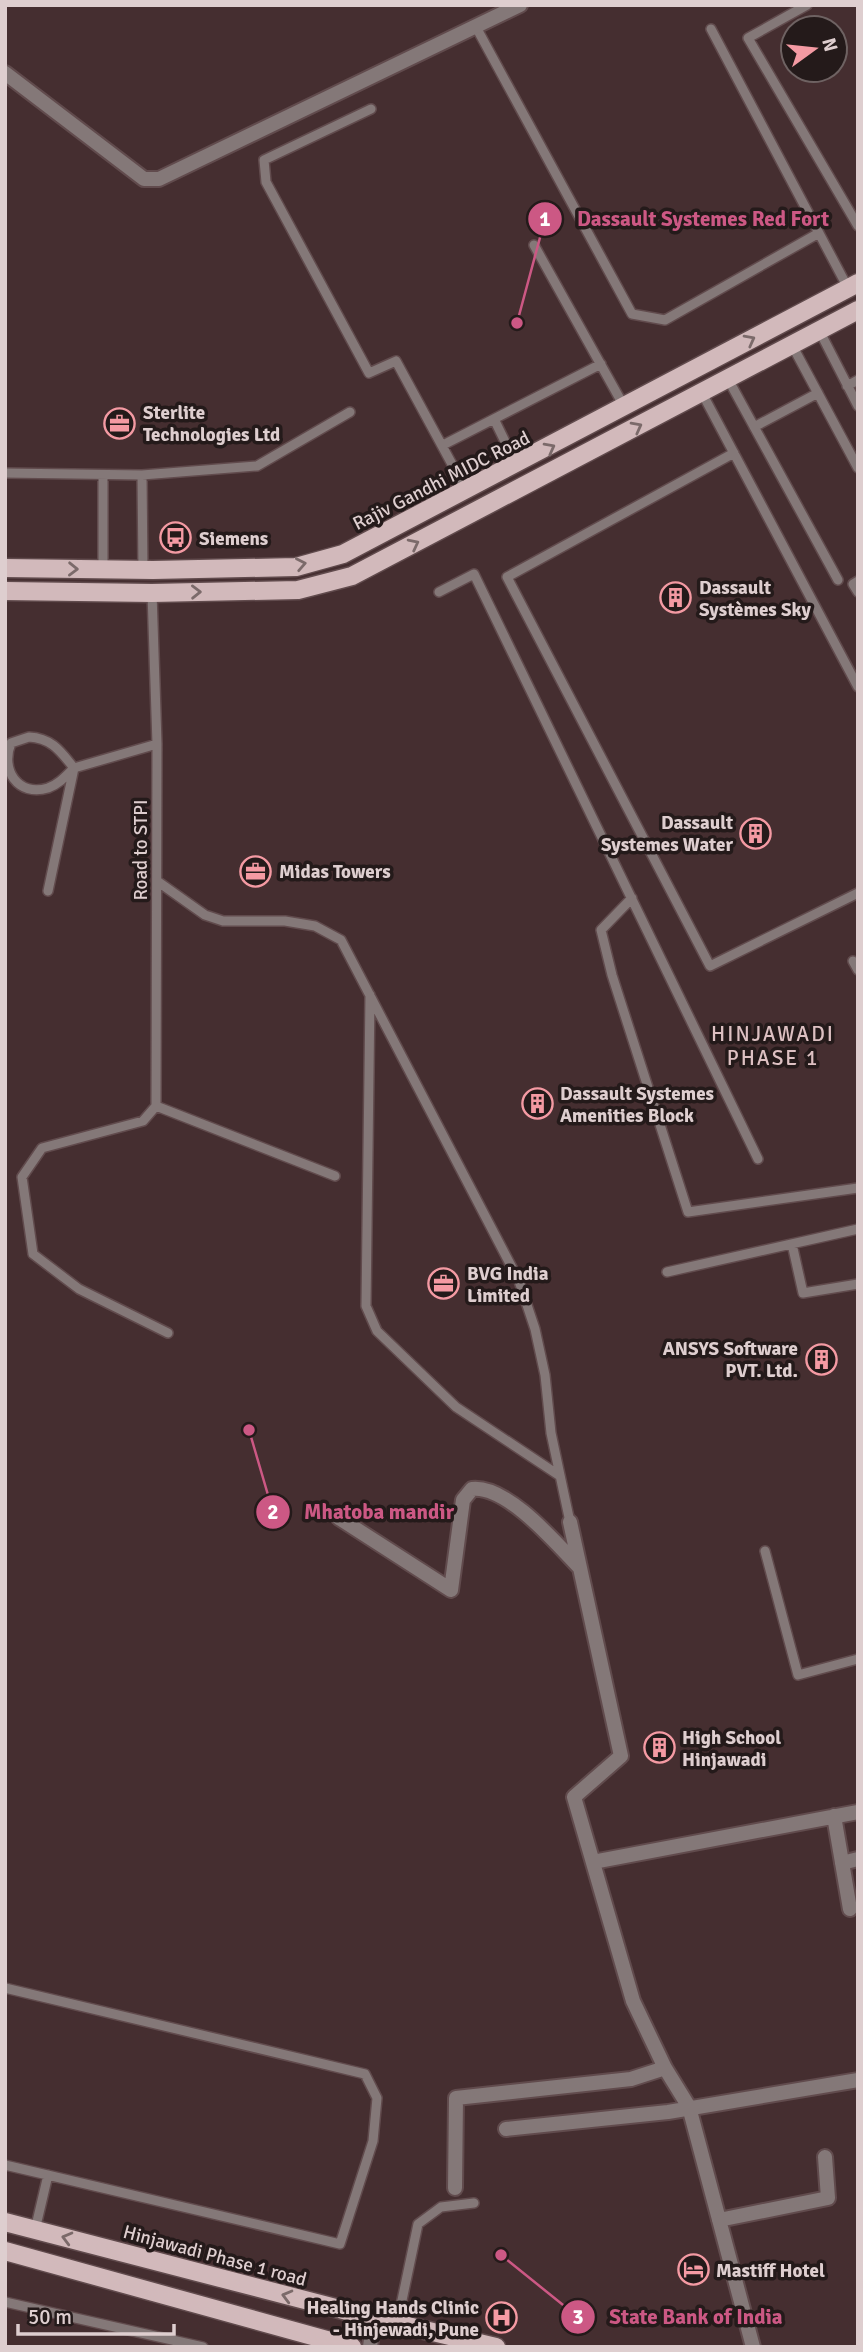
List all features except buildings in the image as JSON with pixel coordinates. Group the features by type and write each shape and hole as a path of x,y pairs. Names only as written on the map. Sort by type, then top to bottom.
{"main road":[{"name":"Rajiv Gandhi MIDC Road","path":"5,568 148,570 296,566 344,554 853,286"},
{"path":"5,591 152,593 298,590 352,576 858,310"},
{"path":"148,570 152,593"},
{"name":"Hinjawadi Phase 1 road","path":"5,2222 397,2324 496,2347"},
{"path":"5,2251 352,2347"}],"street":[{"path":"5,74 144,179 159,179 520,5"},
{"path":"339,1518 451,1590 463,1500 472,1489 483,1488 517,1507 580,1568"},
{"path":"570,1522 621,1756 574,1797 633,2001 665,2068 689,2107 753,2347"},
{"path":"593,1862 858,1812"},
{"path":"834,1816 850,1909"},
{"path":"842,1863 858,1859"},
{"path":"455,2188 456,2098 619,2081 665,2068"},
{"path":"506,2129 668,2112 858,2080"},
{"path":"719,2220 828,2198 825,2157"},
{"path":"370,2347 374,2318"}],"lane":[{"path":"807,5 748,38 858,226"},
{"path":"476,27 632,314 665,320 819,233"},
{"path":"711,29 819,233 853,286"},
{"path":"371,109 264,160 266,181 369,373 396,361 466,490"},
{"path":"534,245 625,408"},
{"path":"819,330 858,406"},
{"path":"792,345 858,468"},
{"path":"443,445 495,421 601,364"},
{"path":"728,379 838,580"},
{"path":"847,386 858,380"},
{"path":"702,393 858,687"},
{"path":"754,427 818,393"},
{"path":"5,473 142,475 257,466 350,412"},
{"path":"495,421 517,465"},
{"path":"734,453 507,577 710,966 858,893"},
{"path":"103,475 103,569"},
{"path":"142,475 148,570"},
{"path":"439,592 474,574 758,1159"},
{"path":"858,581 853,584 858,592"},
{"name":"Road to STPI","path":"152,593 157,744 156,1107"},
{"path":"48,891 74,768 60,749 44,738 29,737 11,743 7,752 8,773 15,783 29,790 57,784 74,768 157,744"},
{"path":"157,881 205,915 223,921 285,921 315,926 341,940 519,1282 536,1329 545,1375 551,1433 570,1522"},
{"path":"632,898 601,930 612,975 688,1212 858,1188"},
{"path":"853,961 858,970"},
{"path":"370,993 366,1306 377,1331 456,1406 560,1476"},
{"path":"168,1333 79,1289 33,1254 22,1177 42,1147 144,1121 156,1107 335,1176"},
{"path":"667,1272 858,1229"},
{"path":"792,1244 803,1293 858,1284"},
{"path":"765,1551 798,1675 858,1659"},
{"path":"5,1987 365,2074 377,2098 373,2141 340,2244 5,2165"},
{"path":"35,2230 48,2175"},
{"path":"397,2324 418,2224 441,2207 474,2203"},
{"path":"5,2302 203,2347"}],"place":[{"name":"Dassault Systemes Red Fort","path":"517,323"},
{"name":"Sterlite Technologies Ltd","path":"120,423"},
{"name":"Siemens","path":"176,538"},
{"name":"Dassault Systèmes Sky","path":"676,598"},
{"name":"Dassault Systemes Water","path":"756,833"},
{"name":"Midas Towers","path":"256,871"},
{"name":"Dassault Systemes Amenities Block","path":"537,1104"},
{"name":"BVG India Limited","path":"444,1284"},
{"name":"ANSYS Software PVT. Ltd.","path":"821,1359"},
{"name":"Mhatoba mandir","path":"249,1430"},
{"name":"High School Hinjawadi","path":"659,1748"},
{"name":"State Bank of India","path":"501,2255"},
{"name":"Mastiff Hotel","path":"693,2270"},
{"name":"Healing Hands Clinic - Hinjewadi, Pune","path":"502,2318"}],"district":[{"name":"HINJAWADI PHASE 1","path":"773,1046"}]}
